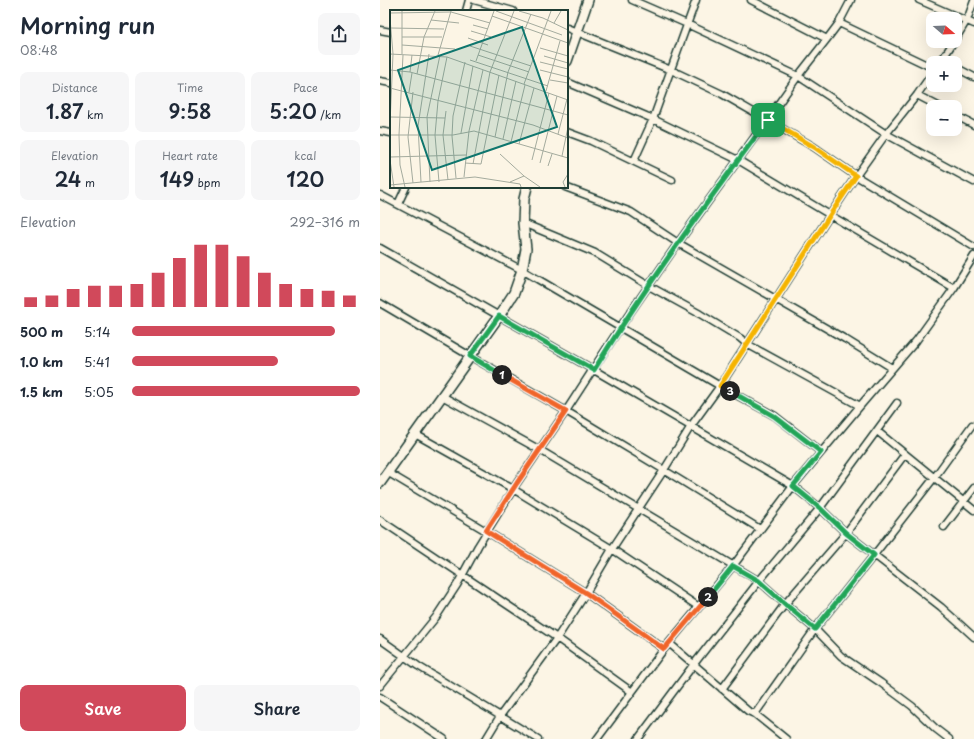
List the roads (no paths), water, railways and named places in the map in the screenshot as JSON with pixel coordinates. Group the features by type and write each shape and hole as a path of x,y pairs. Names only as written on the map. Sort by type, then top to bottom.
{"main road":[{"path":"568,58 588,0"},
{"path":"380,483 514,293 522,270 526,249 523,223 524,199 527,188"}],"street":[{"path":"466,10 468,0"},
{"path":"474,0 509,10"},
{"path":"632,0 688,24 798,76 886,134 974,182"},
{"path":"634,161 653,119 696,0"},
{"path":"751,0 827,39"},
{"path":"380,686 440,611 457,585 486,531 594,370 621,327 678,243 768,120 798,76 839,23 851,0"},
{"path":"919,0 974,24"},
{"path":"962,28 967,20 974,1"},
{"path":"839,23 926,65"},
{"path":"568,28 671,70 722,94 814,147 856,176 974,247"},
{"path":"380,30 390,32"},
{"path":"962,71 974,77"},
{"path":"380,81 390,83"},
{"path":"568,82 653,119 738,160 954,288"},
{"path":"486,739 500,716 557,638 691,426 720,386 856,176 926,82"},
{"path":"917,95 927,100"},
{"path":"962,119 974,125"},
{"path":"380,131 390,134"},
{"path":"568,132 591,141 672,180"},
{"path":"398,204 406,188"},
{"path":"568,188 631,212 678,243 845,339 892,368"},
{"path":"380,196 398,204 522,270 621,327 720,386 774,416 821,452"},
{"path":"523,223 595,254 700,314 740,338 747,344 860,406"},
{"path":"380,248 793,486 820,508 846,533 940,607 974,637"},
{"path":"596,739 664,649 733,566 793,486 916,341 954,288 974,256"},
{"path":"380,303 566,411 760,529"},
{"path":"442,396 540,450 759,581 815,629 841,656 912,706 949,739"},
{"path":"638,739 759,581 820,508 896,403"},
{"path":"755,714 815,629 934,478 972,425"},
{"path":"877,431 974,510"},
{"path":"415,434 513,489 612,549 699,607"},
{"path":"722,690 785,604 846,533 905,454"},
{"path":"387,472 586,593 664,649"},
{"path":"944,527 974,488"},
{"path":"380,520 557,638 632,692"},
{"path":"380,639 418,666 538,739"},
{"path":"669,643 722,690 786,739"},
{"path":"380,697 444,739"}]}
